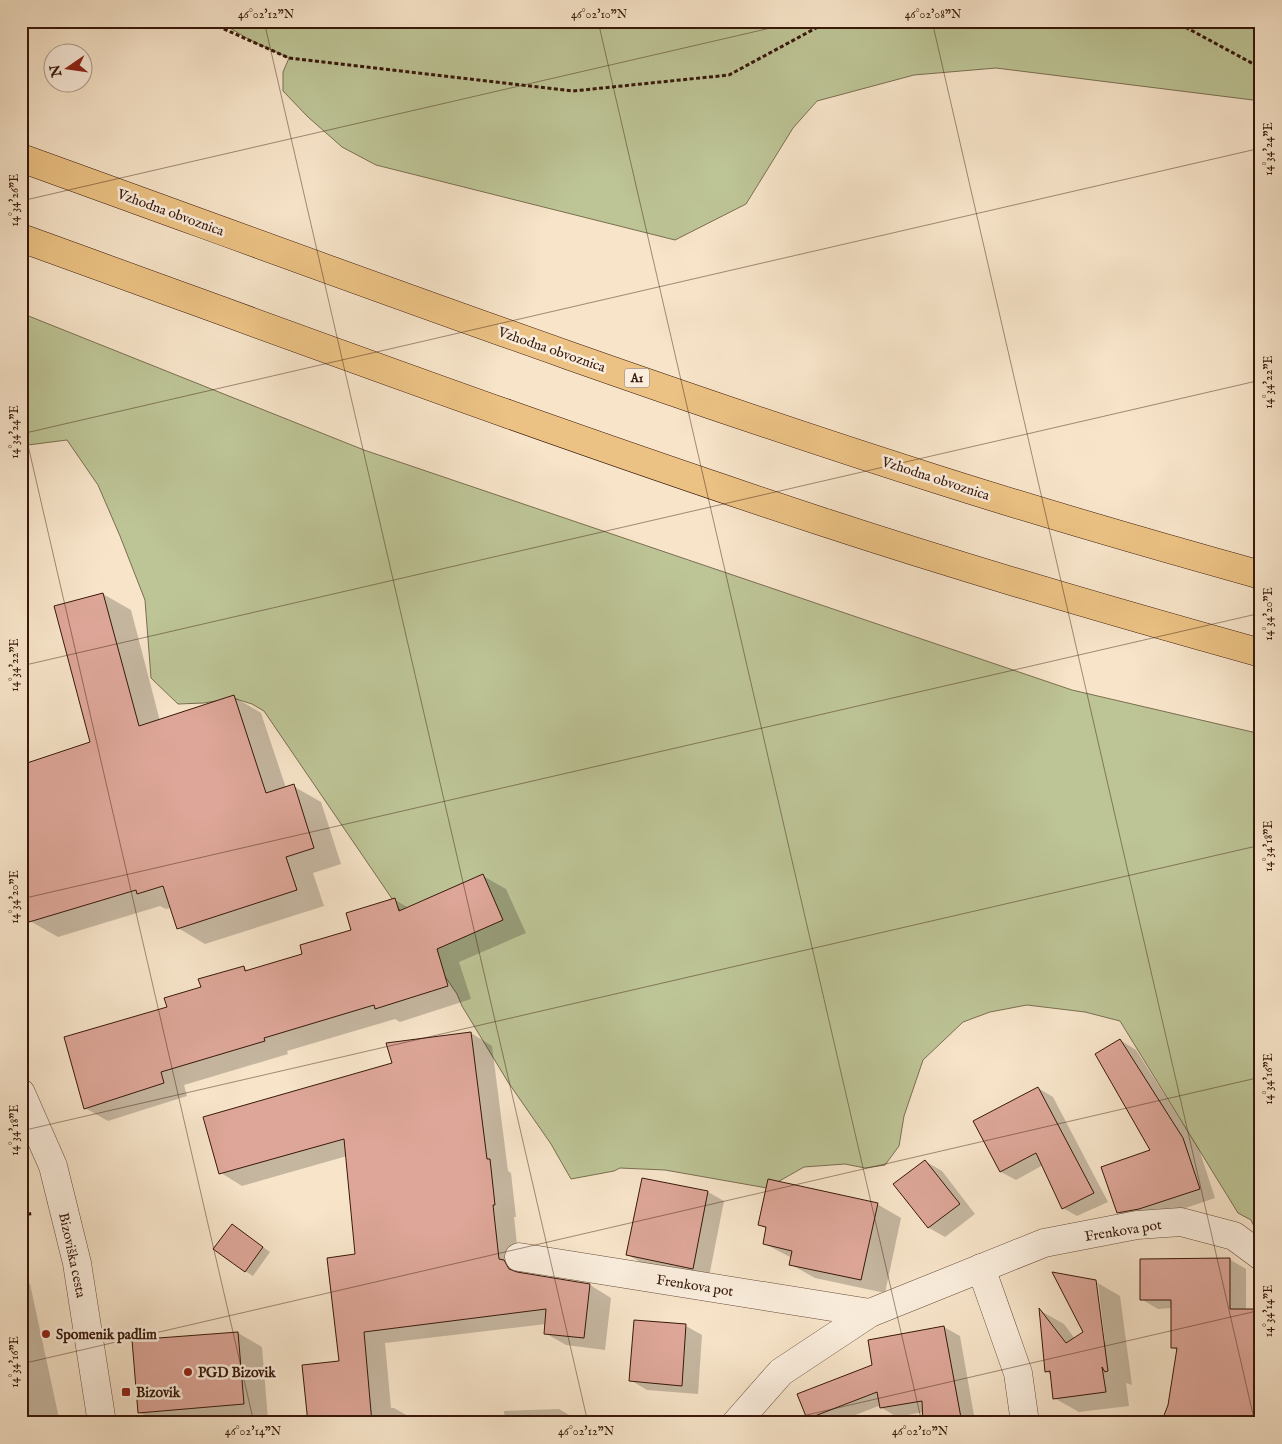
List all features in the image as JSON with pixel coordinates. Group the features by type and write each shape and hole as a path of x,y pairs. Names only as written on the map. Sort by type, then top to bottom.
{"highway":[{"name":"Vzhodna obvoznica","path":"21,158 705,402 939,480 1121,536 1261,575"},
{"path":"21,238 514,416 813,518 1001,578 1261,653"}],"street":[{"name":"Bizoviška cesta","path":"21,1093 53,1166 75,1255 102,1423"},
{"name":"Frenkova pot","path":"736,1423 781,1372 870,1313 1044,1243 1137,1225 1181,1222 1234,1236 1261,1256"},
{"name":"Frenkova pot","path":"519,1257 870,1313"},
{"path":"981,1268 1018,1373 1025,1423"}],"path":[{"path":"206,21 289,58 573,91 729,75 829,21"},
{"path":"1174,21 1261,68"}],"green space":[{"path":"218,21 1261,21 1261,101 996,68 914,75 817,101 793,128 746,204 675,240 376,165 342,147 308,117 283,91 283,72 289,58 250,40"},
{"path":"21,313 364,450 1072,690 1261,734 1261,1241 1251,1220 1238,1213 1120,1021 1085,1012 1027,1005 990,1012 963,1022 923,1060 904,1116 899,1146 885,1165 865,1168 845,1164 804,1167 767,1188 665,1170 620,1168 614,1171 571,1179 551,1144 508,1082 462,1006 457,994 264,711 252,704 233,698 204,703 178,704 151,678 145,600 98,485 67,440 28,445 21,472"}],"building":[{"path":"103,593 139,726 234,695 266,793 294,784 314,848 286,857 297,890 177,929 163,886 137,894 136,890 29,922 21,896 21,765 90,742 54,606"},
{"path":"483,874 503,920 437,949 448,986 375,1009 374,1005 264,1038 265,1041 161,1072 164,1083 84,1109 64,1037 167,1007 164,998 201,987 198,979 244,966 245,971 302,954 300,945 351,930 346,913 395,898 399,911"},
{"path":"471,1032 487,1159 490,1159 499,1259 504,1260 509,1269 517,1272 590,1284 584,1338 544,1334 546,1309 364,1332 372,1423 308,1423 302,1365 339,1361 327,1258 355,1254 344,1139 219,1174 203,1117 392,1063 386,1043"},
{"path":"1120,1039 1183,1138 1200,1189 1139,1209 1117,1213 1101,1167 1150,1150 1095,1054"},
{"path":"1038,1087 1094,1193 1062,1209 1036,1153 1000,1172 973,1121"},
{"path":"925,1160 960,1204 928,1228 893,1184"},
{"path":"642,1178 708,1191 693,1269 626,1255"},
{"path":"768,1179 878,1203 861,1280 789,1265 792,1251 763,1244 766,1227 758,1225"},
{"path":"232,1224 263,1247 245,1272 213,1249"},
{"path":"1230,1258 1230,1309 1261,1309 1261,1405 1258,1423 1161,1423 1168,1405 1177,1348 1171,1348 1171,1300 1140,1300 1140,1259"},
{"path":"1052,1272 1096,1280 1108,1371 1105,1372 1102,1367 1106,1392 1053,1399 1050,1371 1045,1372 1039,1308 1066,1343 1083,1332"},
{"path":"634,1320 686,1324 682,1386 629,1381"},
{"path":"944,1326 962,1423 923,1423 922,1401 880,1408 877,1392 807,1419 797,1394 872,1365 868,1340"},
{"name":"PGD Bizovik","path":"238,1332 244,1404 138,1413 132,1340"}],"place":[{"name":"Spomenik padlim","path":"46,1334"},
{"name":"PGD Bizovik","path":"188,1372"},
{"name":"Bizovik","path":"126,1392"}]}
